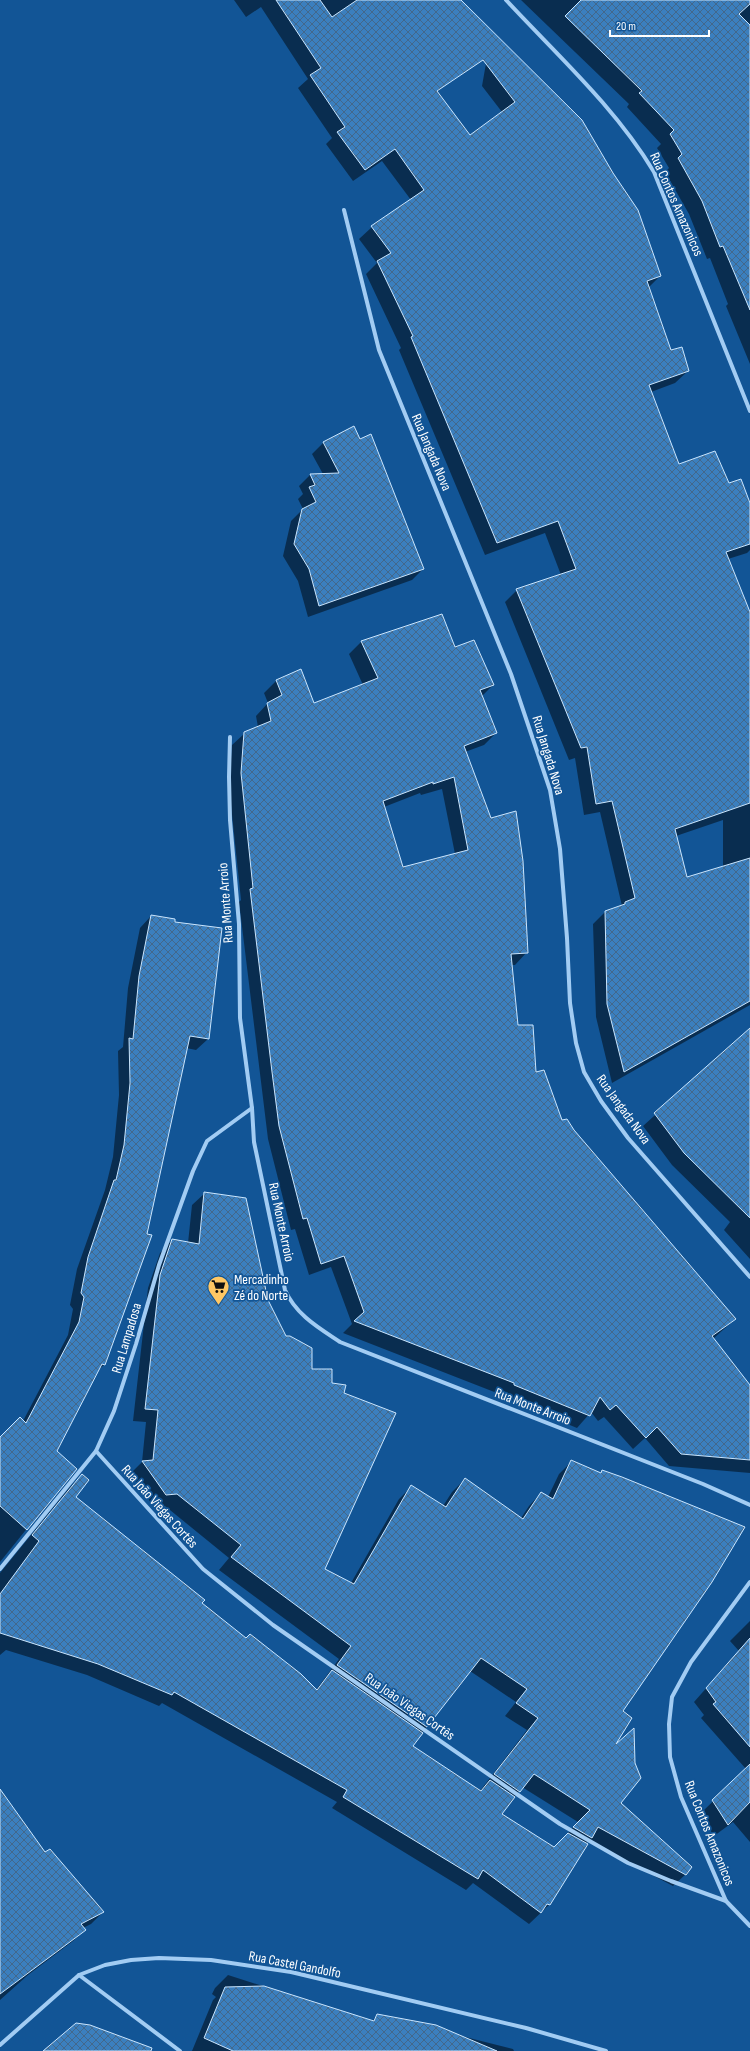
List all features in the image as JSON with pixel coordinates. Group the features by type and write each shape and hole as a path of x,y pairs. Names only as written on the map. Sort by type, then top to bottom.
{"street":[{"name":"Rua Contos Amazonicos","path":"506,0 615,116 638,146 654,172 750,411"},
{"name":"Rua Jangada Nova","path":"344,210 379,350 511,674 550,790 560,849 567,938 570,1003 576,1043 584,1072 601,1101 628,1138 750,1277"},
{"name":"Rua Monte Arroio","path":"230,737 230,820 239,924 240,1018 252,1108 254,1142 285,1290 290,1301 304,1316 340,1342 703,1484 750,1505"},
{"name":"Rua Lampadosa","path":"0,1569 96,1451 114,1411 136,1344 159,1265 193,1171 207,1140 252,1108"},
{"name":"Rua João Viegas Cortês","path":"96,1451 203,1568 273,1625 560,1824 628,1863 671,1881 726,1901 750,1926"},
{"name":"Rua Contos Amazonicos","path":"726,1901 681,1797 670,1757 669,1724 672,1697 691,1662 750,1582"},
{"name":"Rua Castel Gandolfo","path":"0,2045 79,1975 104,1965 131,1960 159,1958 218,1961 290,1972 526,2028 606,2051"},
{"path":"79,1975 180,2051"}],"building":[{"path":"276,0 320,0 332,17 357,0 461,0 582,120 613,173 638,210 661,276 647,281 671,350 682,347 689,371 649,385 679,464 715,451 729,483 741,479 750,503 750,544 726,552 750,612 750,803 675,829 687,877 750,858 750,1001 624,1072 607,1004 605,911 625,904 625,902 635,898 612,801 596,804 587,747 581,748 516,589 576,569 558,521 497,543 411,337 413,336 377,261 391,253 371,226 424,190 395,149 365,170 337,132 345,127 310,75 321,68","holes":["483,60 515,102 470,135 437,91"]},
{"path":"581,0 750,0 750,4 739,14 750,25 750,310 723,246 720,247 702,201 678,158 682,154 670,134 674,130 639,93 642,91 565,16"},
{"path":"354,426 360,439 371,434 424,569 319,606 309,569 294,544 302,509 316,502 309,487 315,485 310,474 339,473 323,442"},
{"path":"442,614 455,647 474,640 494,685 480,690 497,733 464,746 491,818 516,811 523,861 528,953 511,954 518,1025 533,1025 536,1072 544,1070 562,1120 567,1119 574,1130 736,1319 712,1336 750,1385 750,1460 681,1454 657,1427 646,1438 616,1405 610,1410 600,1397 590,1416 514,1385 514,1383 354,1321 364,1312 344,1256 321,1264 307,1218 303,1219 279,1126 250,889 253,888 241,773 244,732 271,721 267,703 282,695 276,680 301,669 314,703 378,678 361,641","holes":["454,777 468,850 403,867 383,801 433,782 433,784"]},
{"path":"151,915 175,919 175,922 222,928 209,1039 190,1036 147,1234 152,1235 105,1365 102,1364 57,1451 77,1469 27,1530 0,1506 0,1437 20,1417 26,1423 79,1322 84,1297 81,1293 88,1257 114,1180 116,1180 124,1145 130,1083 129,1038 133,1039 139,976"},
{"path":"750,1028 750,1218 684,1153 654,1113"},
{"path":"204,1192 246,1198 268,1300 286,1336 290,1336 312,1348 312,1369 332,1369 332,1383 346,1385 344,1393 396,1413 325,1569 354,1584 411,1485 446,1507 465,1478 523,1519 541,1492 553,1499 571,1460 601,1473 602,1470 622,1477 745,1527 712,1582 623,1711 632,1718 616,1744 634,1728 635,1763 641,1778 621,1803 692,1867 686,1875 598,1827 592,1838 573,1827 590,1810 534,1774 520,1792 494,1774 538,1718 516,1703 527,1689 481,1658 427,1727 337,1665 351,1646 231,1557 241,1545 177,1494 166,1495 142,1461 153,1460 158,1410 145,1409 160,1275 172,1239 199,1244"},
{"path":"82,1474 89,1480 76,1497 205,1600 202,1603 246,1638 250,1634 301,1674 317,1690 332,1670 423,1733 413,1746 481,1791 490,1780 515,1797 502,1814 554,1847 568,1833 588,1844 550,1905 547,1904 541,1913 483,1870 478,1879 343,1797 347,1790 174,1692 172,1695 98,1664 0,1633 0,1594 39,1541 32,1535"},
{"path":"750,1638 750,1747 713,1704 716,1702 706,1688"},
{"path":"750,1764 750,1802 728,1825 712,1800"},
{"path":"0,1789 45,1852 50,1849 104,1912 81,1924 86,1930 0,1994"},
{"path":"264,1986 374,2021 377,2014 436,2025 497,2051 233,2051 204,2038 225,1987"},
{"path":"76,2023 90,2025 152,2048 151,2051 43,2051"}],"place":[{"name":"Mercadinho Zé do Norte","path":"218,1306"}]}
